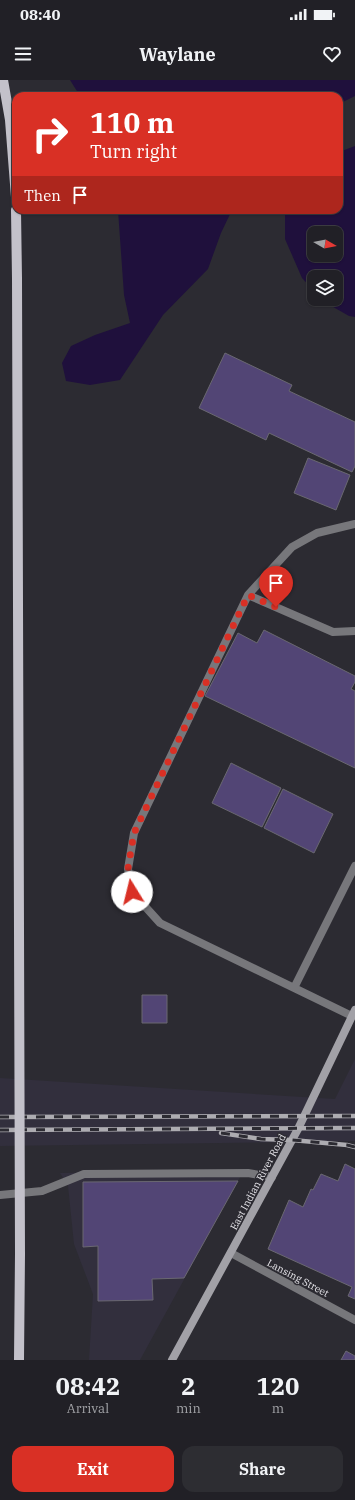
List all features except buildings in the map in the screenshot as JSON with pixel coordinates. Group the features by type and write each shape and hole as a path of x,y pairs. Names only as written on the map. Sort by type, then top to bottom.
{"main road":[{"path":"3,80 10,120 12,146"},
{"path":"16,214 20,1254 19,1360"}],"street":[{"path":"354,1013 294,988 160,923 132,892 128,868 134,833 248,595 292,547 317,532 355,524"},
{"path":"248,595 333,632 355,631"},
{"path":"294,988 355,866"},
{"name":"East Indian River Road","path":"172,1360 298,1129 354,1013"},
{"path":"0,1195 42,1191 84,1174 248,1173 272,1177"},
{"name":"Lansing Street","path":"231,1253 355,1320"}],"shaded area":[{"path":"70,80 355,80 355,96 343,102 343,92 78,92"},
{"path":"355,146 355,317 349,316 332,306 343,306 343,270 307,270 307,283 302,278 285,239 285,214 343,214 343,150"},
{"path":"118,214 230,214 221,233 208,269 163,315 120,380 90,385 66,381 62,363 71,346 95,335 130,323 124,295"},
{"path":"355,1059 355,1141 0,1146 0,1078 335,1099"},
{"path":"244,1170 140,1360 89,1360 93,1294 74,1244 68,1186 60,1173"}],"railway":[{"path":"0,1117 355,1116"},
{"path":"0,1130 355,1128"},
{"path":"221,1133 261,1139 292,1140 355,1147"}],"route":[{"path":"132,892 128,868 134,833 248,595 276,607"}]}
